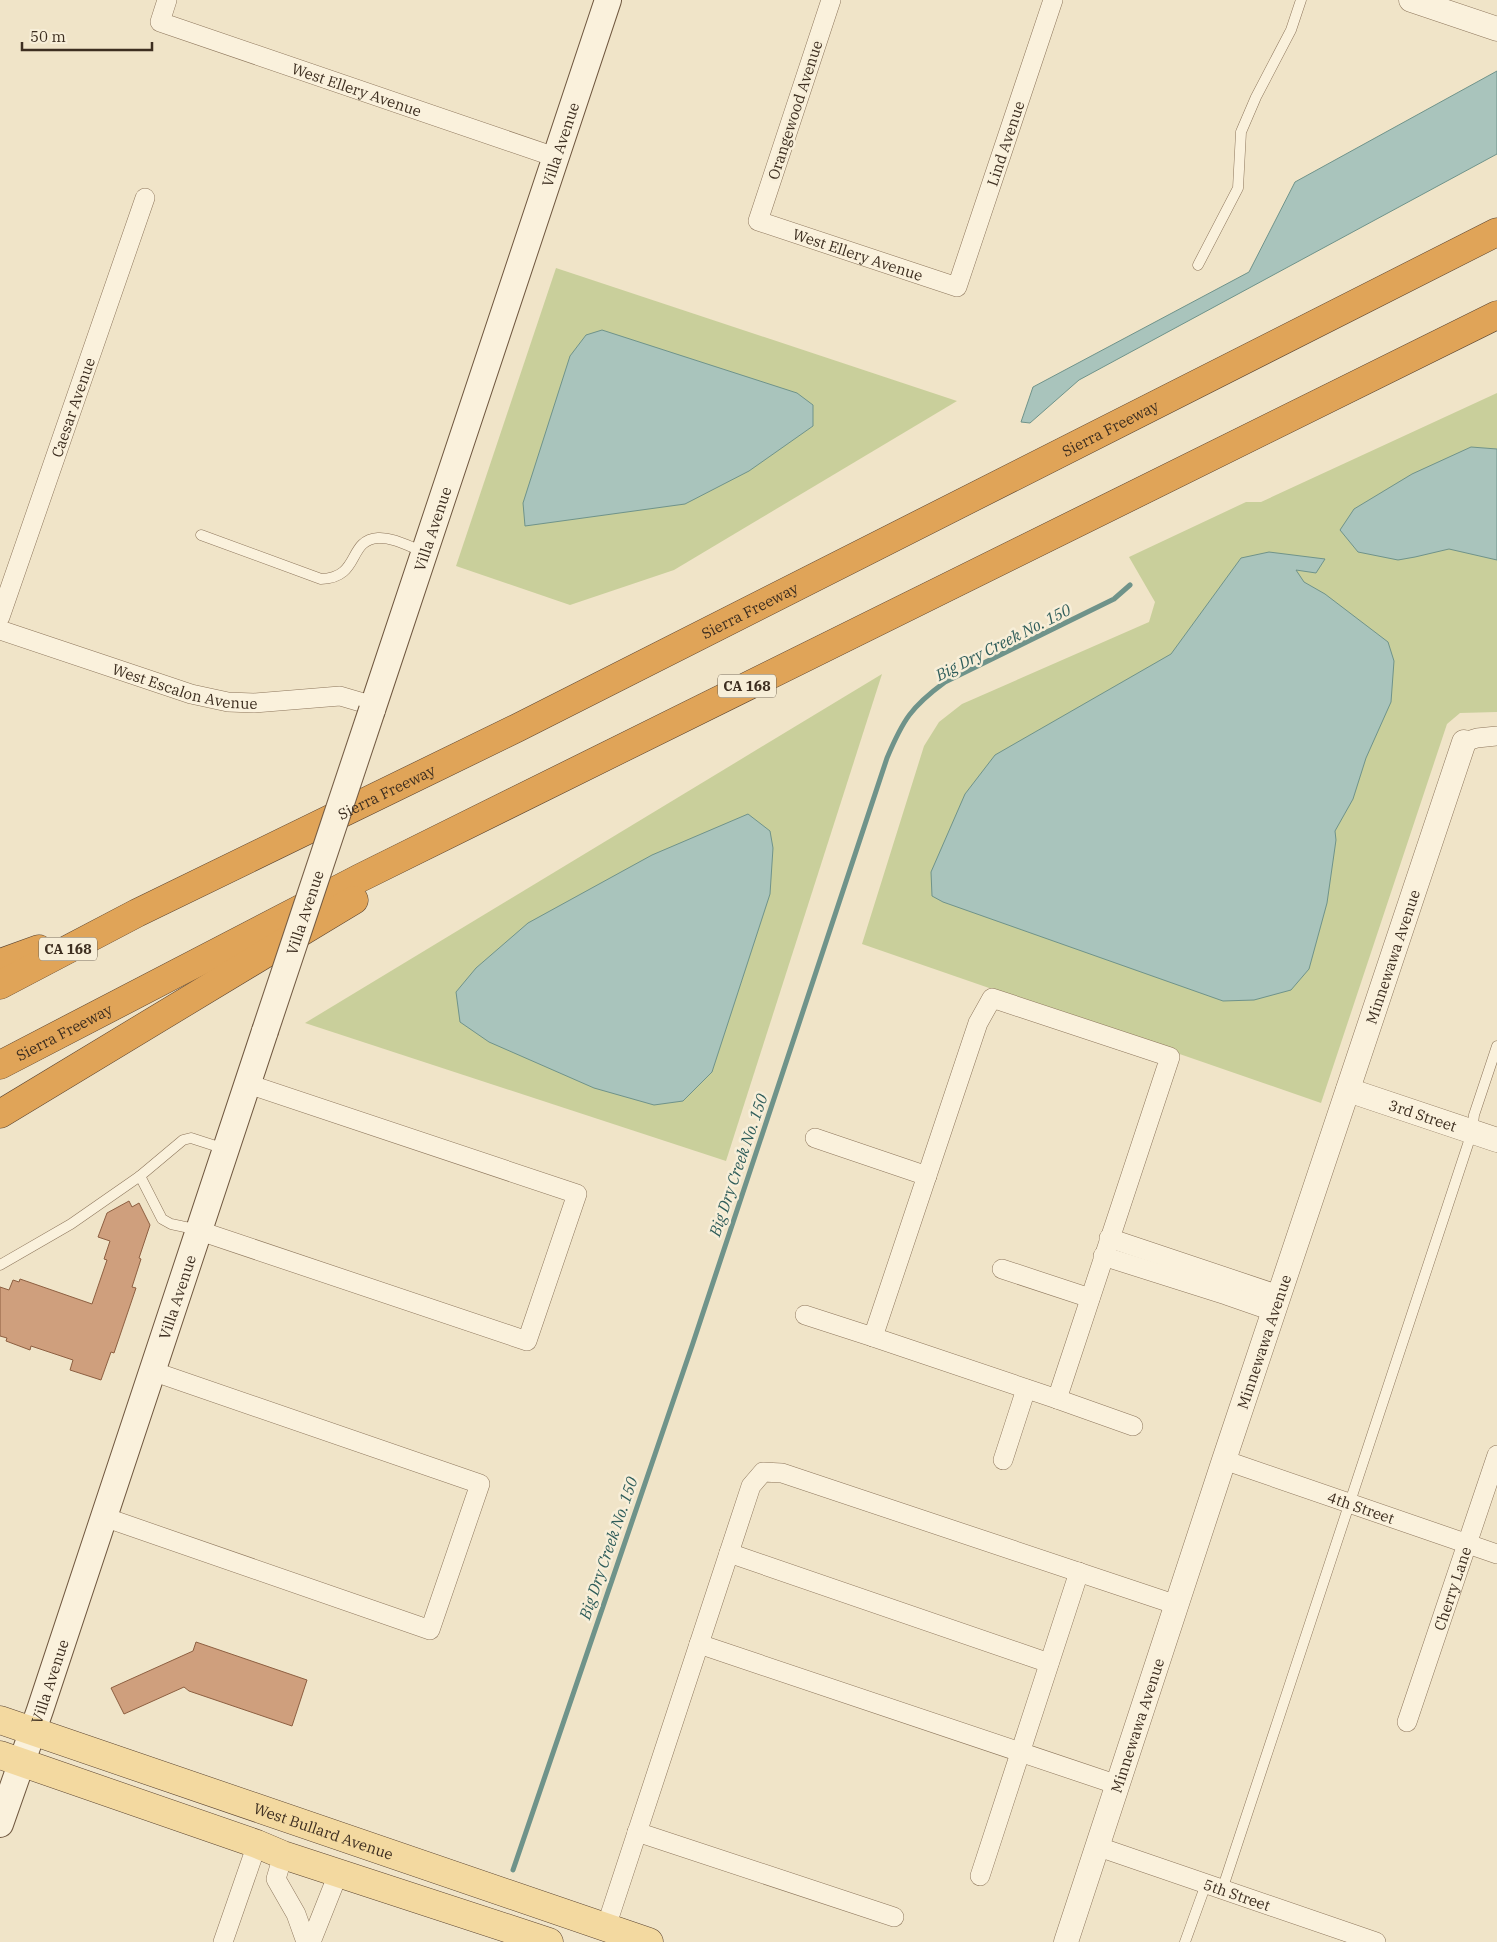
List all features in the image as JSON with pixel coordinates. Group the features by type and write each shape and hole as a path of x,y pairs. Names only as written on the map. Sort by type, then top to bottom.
{"highway":[{"name":"Sierra Freeway","path":"0,985 137,913 517,728 1497,232"},
{"name":"Sierra Freeway","path":"0,1065 351,883 1497,315"},
{"path":"0,1114 529,795"},
{"path":"0,963 137,913"}],"main road":[{"name":"Villa Avenue","path":"0,1824 11,1759 33,1732 608,0"},
{"name":"West Bullard Avenue","path":"0,1720 648,1942"},
{"path":"11,1759 338,1874 436,1904 549,1942"},
{"path":"436,1904 519,1915 585,1937 593,1937 602,1933 606,1928"}],"street":[{"name":"West Ellery Avenue","path":"167,0 160,22 555,157"},
{"name":"Orangewood Avenue","path":"758,221 831,0"},
{"name":"Lind Avenue","path":"957,287 1053,0"},
{"path":"1411,0 1497,29"},
{"name":"Caesar Avenue","path":"0,616 145,198"},
{"name":"West Ellery Avenue","path":"758,221 957,287"},
{"name":"West Escalon Avenue","path":"0,630 191,694 228,702 254,703 340,696 373,708"},
{"path":"1464,742 1497,736"},
{"name":"Minnewawa Avenue","path":"1066,1942 1224,1460 1464,742"},
{"path":"873,1338 978,1023 992,998 1161,1054 1170,1058 1057,1399"},
{"path":"200,1231 527,1341 576,1194 248,1084"},
{"name":"3rd Street","path":"1348,1090 1497,1140"},
{"path":"815,1138 927,1176"},
{"path":"1109,1238 1194,1276 1277,1304"},
{"path":"1103,1256 1194,1276"},
{"path":"1002,1269 1090,1298"},
{"path":"805,1315 1133,1426"},
{"path":"104,1517 430,1630 480,1484 152,1371"},
{"path":"1003,1460 1026,1389"},
{"name":"Cherry Lane","path":"1407,1722 1497,1455"},
{"name":"4th Street","path":"1224,1460 1497,1554"},
{"path":"606,1928 751,1486 763,1472 782,1472 1177,1605"},
{"path":"730,1553 1049,1663"},
{"path":"980,1876 1079,1572"},
{"path":"699,1644 1118,1785"},
{"path":"638,1832 894,1918"},
{"path":"223,1942 257,1844"},
{"name":"5th Street","path":"1098,1847 1376,1942"},
{"path":"283,1855 276,1879 296,1914 306,1942"},
{"path":"311,1942 338,1874"}],"lane":[{"path":"1198,265 1238,188 1241,132 1256,97 1291,30 1301,0"},
{"path":"200,535 322,579 331,579 346,571 359,548 367,541 377,538 386,538 425,552"},
{"path":"1185,1942 1214,1887 1349,1503 1472,1132 1474,1115 1497,1046"},
{"path":"0,1265 71,1224 120,1188 140,1176 183,1140 191,1138 226,1149"},
{"path":"140,1176 162,1219 171,1224 200,1231"}],"green space":[{"path":"556,268 957,401 674,570 570,605 456,566"},
{"path":"1497,393 1497,712 1460,713 1447,724 1321,1103 862,944 924,746 939,722 962,704 1149,622 1155,602 1129,557 1246,502 1261,502"},
{"path":"882,674 726,1161 305,1023"}],"water":[{"path":"1497,71 1497,154 1079,380 1030,423 1021,422 1033,387 1249,272 1295,182"},
{"path":"602,330 797,393 813,405 813,426 749,471 685,504 525,526 523,503 570,356 586,335"},
{"path":"1471,447 1497,449 1497,560 1449,549 1398,560 1358,552 1340,530 1354,509 1412,474"},
{"path":"1269,552 1325,559 1316,573 1296,570 1304,582 1325,594 1388,642 1394,661 1391,702 1366,758 1353,799 1335,831 1336,840 1327,903 1309,969 1291,990 1254,1000 1223,1001 943,902 932,896 931,872 965,794 995,755 1171,654 1241,558"},
{"path":"748,814 770,831 773,848 770,894 712,1072 683,1101 654,1105 594,1088 489,1042 460,1022 456,992 476,968 528,923 652,855"}],"building":[{"path":"129,1201 132,1207 139,1203 150,1225 132,1287 136,1288 114,1353 111,1352 101,1380 70,1370 73,1360 31,1346 30,1350 6,1341 7,1338 0,1336 0,1287 9,1290 13,1280 19,1282 20,1279 92,1304 107,1260 104,1259 110,1241 98,1237 107,1213"},
{"path":"196,1642 307,1680 292,1726 189,1691 184,1687 124,1714 111,1688 193,1651"}],"waterway":[{"name":"Big Dry Creek No. 150","path":"513,1870 693,1343 887,758 898,734 916,707 945,682 1114,599 1130,585"}]}
